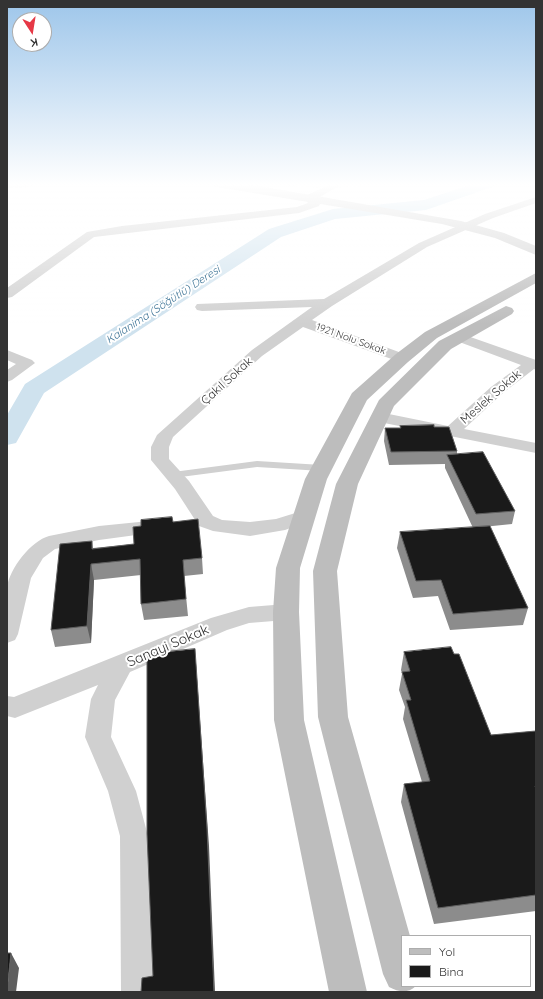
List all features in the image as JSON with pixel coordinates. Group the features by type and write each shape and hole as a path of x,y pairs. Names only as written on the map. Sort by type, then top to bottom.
{"main road":[{"path":"348,992 289,720 286,612 288,568 316,479 359,397 402,358 431,335 536,277"},
{"path":"401,970 333,717 325,571 347,484 386,404 445,345 536,294"}],"street":[{"path":"7,294 91,234 112,231"},
{"name":"Çakıl Sokak","path":"206,521 173,475 160,460 160,447 166,435 257,353 301,321 401,256 456,231"},
{"path":"483,231 502,236 536,251"},
{"path":"202,307 327,303"},
{"name":"1921 Nolu Sokak","path":"301,321 402,358"},
{"path":"459,337 534,364"},
{"path":"7,354 27,363 7,377"},
{"name":"Meslek Sokak","path":"452,432 497,390 534,364"},
{"path":"379,417 536,448"},
{"path":"7,634 20,578 36,553 50,543 99,533 206,521 220,526 250,529 278,525 305,516"},
{"name":"Sanayi Sokak","path":"138,992 134,836 122,791 98,737 103,699 122,665 219,624 249,615 286,612"},
{"path":"7,706 15,708 122,665"}],"lane":[{"path":"173,475 257,464 322,468"}],"building":[{"path":"434,425 434,427 449,427 457,451 391,452 385,428"},
{"path":"483,452 515,511 476,514 447,455"},
{"path":"172,517 173,522 198,519 202,558 183,560 186,599 141,604 140,559 91,564 87,626 51,630 60,544 92,541 92,549 134,544 133,527 141,526 141,520"},
{"path":"490,526 528,608 453,614 441,580 416,581 400,532"},
{"path":"451,647 454,654 459,654 491,735 536,731 536,895 438,908 404,784 430,781 406,700 411,700 402,672 410,671 404,652"},
{"path":"195,649 207,829 214,992 141,992 142,978 153,976 147,834 147,654"},
{"path":"7,953 11,953 7,990"}],"waterway":[{"name":"Kalanima (Söğütlü) Deresi","path":"7,437 34,389 275,233 282,231"}]}
